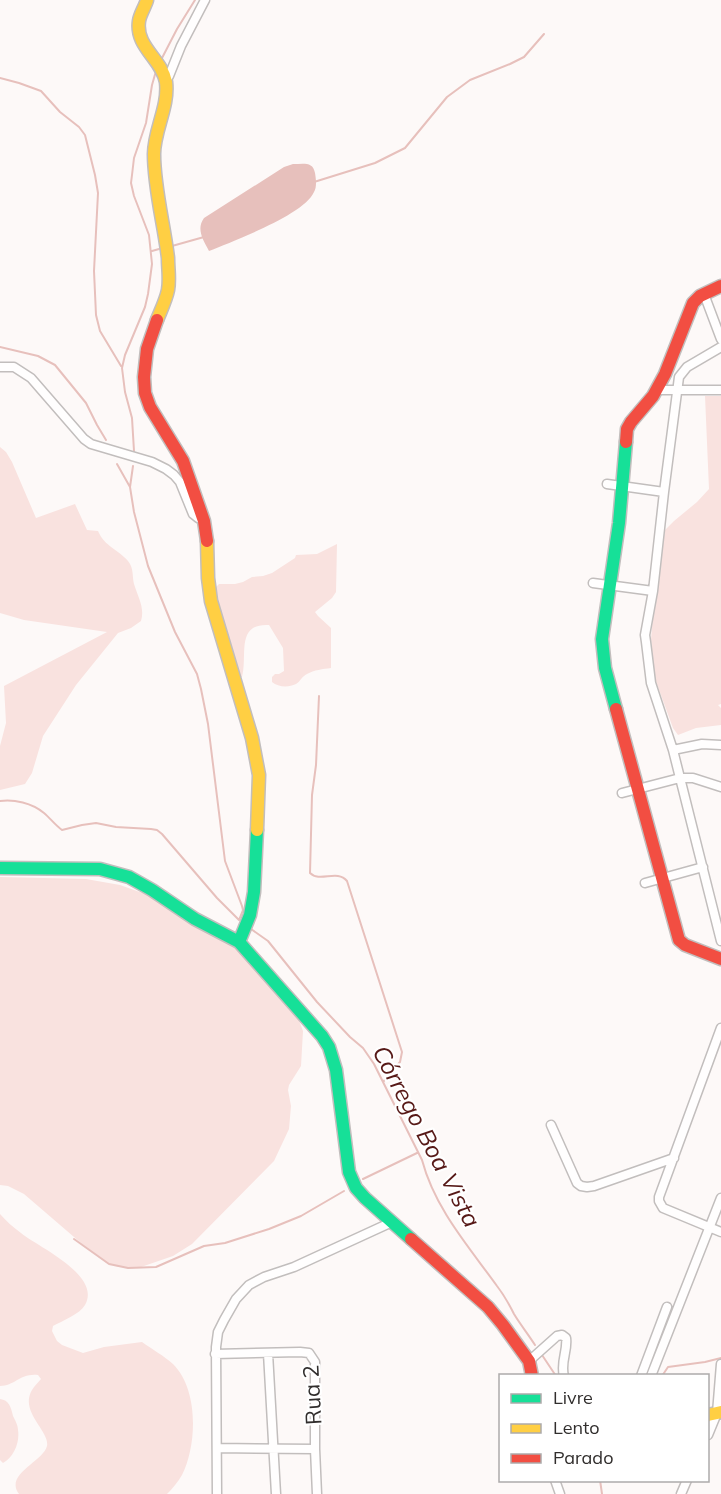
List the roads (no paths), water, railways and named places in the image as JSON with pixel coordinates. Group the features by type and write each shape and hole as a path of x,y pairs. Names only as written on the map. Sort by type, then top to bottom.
{"street":[{"path":"147,0 140,22 140,39 158,64 165,81 165,99 154,150 154,166 169,275 168,291 147,349 145,393 150,407 183,461 203,519 208,548 211,601 252,738 259,775 254,892 250,915 239,942"},
{"path":"165,81 205,0"},
{"path":"721,286 704,294 693,303 665,375 627,429 623,486 602,639 605,668 679,940 685,945 721,959"},
{"path":"704,294 721,339"},
{"path":"721,347 687,368 679,377 653,591 645,635 651,683 673,750 721,941"},
{"path":"0,367 14,367 31,378 84,439 91,444 152,462 166,469 180,483 193,514 203,519"},
{"path":"665,375 679,377"},
{"path":"656,390 721,390"},
{"path":"607,484 664,492"},
{"path":"593,584 653,591"},
{"path":"673,750 702,744 721,745"},
{"path":"622,793 680,778 693,778 721,787"},
{"path":"645,883 703,867"},
{"path":"0,868 85,868 114,872 129,877 195,919 239,942 329,1047 337,1077 349,1172 356,1188 488,1307 529,1361 532,1374"},
{"path":"721,1028 658,1201 663,1208 721,1232"},
{"path":"551,1125 580,1186 594,1186 674,1158"},
{"path":"652,1374 721,1197"},
{"path":"217,1494 215,1354 218,1332 236,1299 249,1285 264,1277 301,1264 392,1222"},
{"path":"642,1374 667,1307"},
{"path":"529,1361 556,1336 562,1335 567,1342 562,1362 564,1374"},
{"path":"268,1353 276,1494"},
{"name":"Rua 2","path":"215,1354 309,1353 314,1359 317,1494"},
{"path":"709,1432 715,1413 721,1364"},
{"path":"217,1448 315,1449"}],"waterway":[{"name":"Córrego Boa Vista","path":"161,60 195,0"},
{"path":"314,182 375,163 405,148 447,97 470,80 524,57 544,34"},
{"name":"Córrego Boa Vista","path":"134,451 132,418 122,368 145,307 152,264 149,235 131,183 134,158 146,123 156,71"},
{"path":"0,78 41,91 85,135 98,193 94,271 96,315 100,331 121,366"},
{"path":"172,246 204,237"},
{"name":"Córrego Boa Vista","path":"152,251 159,249"},
{"path":"0,347 38,356 55,365 86,403 106,440"},
{"path":"117,464 130,487"},
{"name":"Córrego Boa Vista","path":"0,801 17,801 28,804 44,813 62,830 96,823 157,830 239,920 243,910 225,861 208,724 201,689 197,674 175,632 148,566 130,487 133,466"},
{"path":"319,696 316,765 312,795 310,873 319,877 338,876 347,881 402,1052 400,1062 383,1082"},
{"name":"Córrego Boa Vista","path":"251,929 268,941 317,1002 363,1048 374,1064 422,1160 435,1195 444,1211 502,1293 535,1345"},
{"path":"363,1179 417,1153"},
{"path":"74,1239 109,1264 128,1268 156,1267 204,1246 225,1243 269,1229 301,1216 344,1191"},
{"name":"Córrego Boa Vista","path":"542,1355 555,1374"},
{"path":"663,1374 668,1367 721,1358"},
{"path":"600,1482 602,1494"}]}
